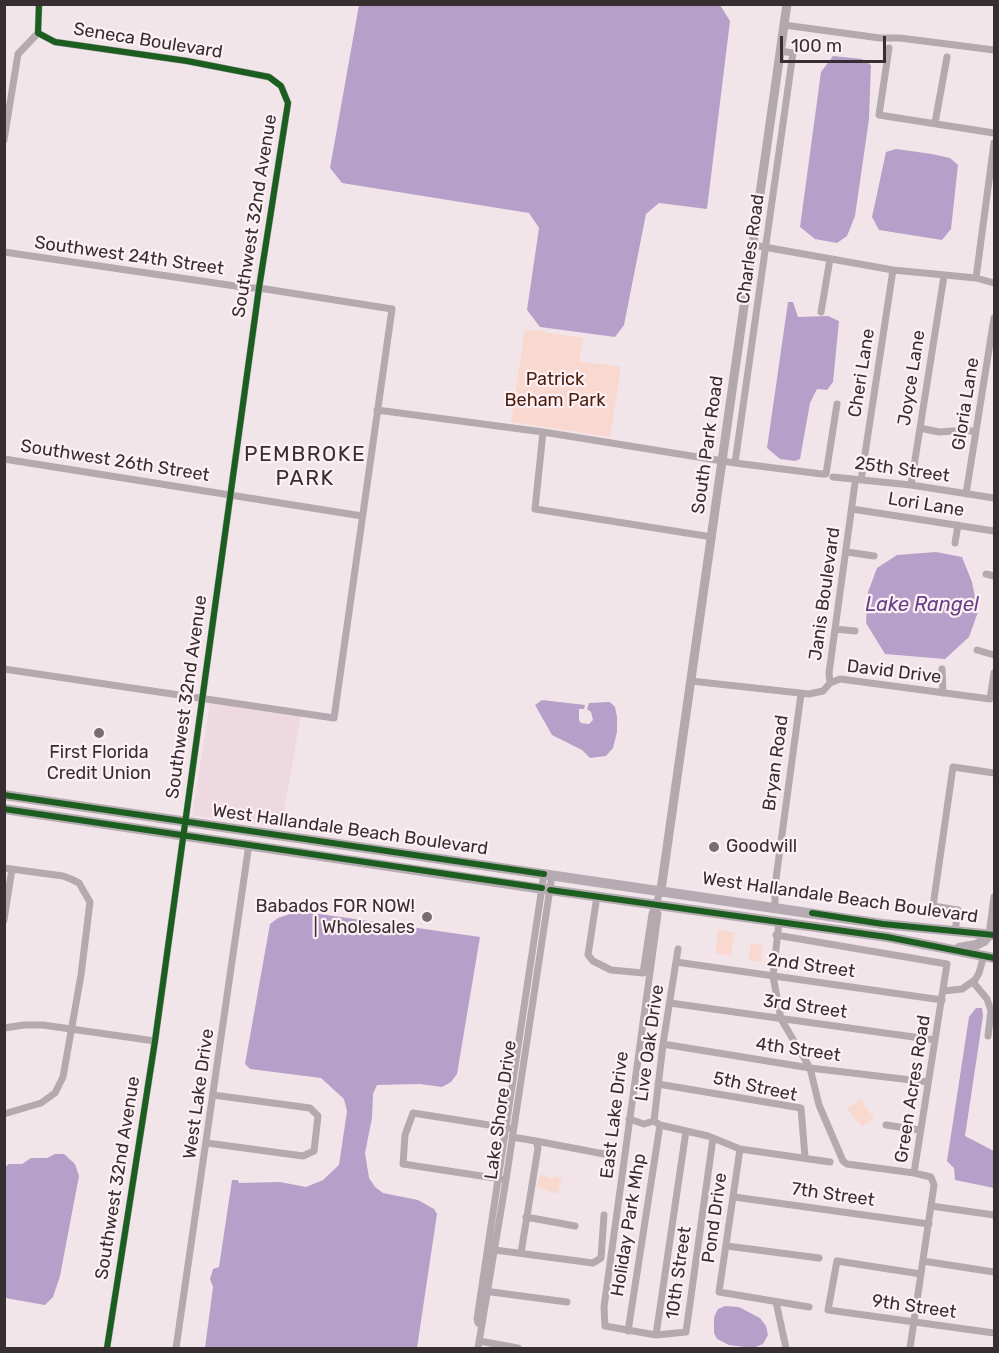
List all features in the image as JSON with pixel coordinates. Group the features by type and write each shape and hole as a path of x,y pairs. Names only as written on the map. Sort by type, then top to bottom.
{"main road":[{"name":"West Hallandale Beach Boulevard","path":"4,795 883,924 992,935"},
{"path":"4,808 16,803 63,810 79,806"},
{"name":"West Hallandale Beach Boulevard","path":"4,808 597,896 655,907 887,937 989,956"},
{"path":"320,855 336,851 390,860 402,853"},
{"path":"403,867 418,862 473,870 488,866"},
{"path":"779,922 787,915 812,913"},
{"path":"947,948 976,945 992,935"},
{"path":"989,956 994,946"}],"street":[{"path":"4,140 18,54 38,33 39,4"},
{"name":"South Park Road","path":"661,890 787,4"},
{"path":"784,25 994,50"},
{"name":"Seneca Boulevard","path":"38,33 55,42 187,61 269,77 281,86"},
{"path":"889,48 879,115 994,133"},
{"name":"Charles Road","path":"735,463 793,53 780,51"},
{"path":"935,123 947,57"},
{"name":"Southwest 32nd Avenue","path":"107,1348 155,1041 259,288 288,103 281,86"},
{"path":"976,278 994,143"},
{"path":"753,245 893,270 976,278 994,283"},
{"name":"Southwest 24th Street","path":"4,252 392,309 377,410"},
{"path":"821,312 830,259"},
{"name":"Cheri Lane","path":"852,509 893,270"},
{"name":"Joyce Lane","path":"911,485 944,276"},
{"name":"Gloria Lane","path":"966,494 994,318"},
{"path":"830,475 837,404"},
{"path":"4,669 334,718 377,410"},
{"name":"25th Street","path":"377,410 543,432 858,481 911,485 994,498"},
{"path":"920,428 939,432 966,430 976,432"},
{"path":"543,432 535,509 712,537"},
{"name":"Southwest 26th Street","path":"4,459 362,516"},
{"name":"Lori Lane","path":"852,509 994,531"},
{"name":"Janis Boulevard","path":"830,683 835,629 852,509"},
{"path":"955,543 958,525"},
{"path":"847,552 874,556"},
{"path":"986,574 994,576"},
{"path":"835,629 855,631"},
{"path":"977,650 994,656"},
{"path":"942,669 943,693"},
{"name":"David Drive","path":"691,681 801,694 823,691 830,683 840,679 990,699 994,672"},
{"name":"Bryan Road","path":"775,908 775,886 801,694"},
{"path":"956,932 958,910 933,906 953,767 994,773"},
{"name":"West Lake Drive","path":"176,1348 249,844"},
{"path":"4,921 8,868 71,879 79,883 90,902 63,1077 55,1093 41,1103 4,1114"},
{"name":"Lake Shore Drive","path":"502,1180 548,874"},
{"path":"597,896 588,955 592,961 611,969 643,973 652,914 661,890"},
{"path":"992,935 994,897"},
{"name":"East Lake Drive","path":"605,1326 604,1307 658,914 655,907"},
{"path":"779,922 773,975 781,1019 810,1068 819,1105 843,1161 847,1164 914,1173"},
{"name":"Green Acres Road","path":"776,935 947,964 914,1173 931,1177 934,1185 910,1348"},
{"name":"Live Oak Drive","path":"678,949 658,1084 657,1123 710,1137 740,1149 830,1162"},
{"path":"943,992 962,988 973,982 989,956"},
{"name":"2nd Street","path":"676,962 942,1000"},
{"path":"973,982 987,999 991,1011 988,1036"},
{"name":"3rd Street","path":"670,1003 935,1040"},
{"path":"4,1028 44,1025 155,1041"},
{"name":"4th Street","path":"663,1044 810,1068 928,1082"},
{"name":"5th Street","path":"658,1084 801,1108 805,1157"},
{"path":"207,1143 303,1156 314,1151 318,1116 310,1108 213,1095"},
{"path":"518,1348 479,1345 484,1291 492,1253 502,1180 403,1164 405,1135 413,1113 510,1131 536,1141 603,1154"},
{"path":"629,1119 644,1124 657,1123"},
{"name":"Holiday Park Mhp","path":"628,1331 657,1123"},
{"path":"886,1125 920,1130"},
{"name":"Lake Shore Drive","path":"502,1180 510,1131"},
{"path":"656,1335 686,1131"},
{"name":"10th Street","path":"605,1326 656,1335 686,1332 710,1137"},
{"path":"520,1253 538,1148 536,1141"},
{"name":"Pond Drive","path":"740,1149 719,1292 776,1302"},
{"name":"7th Street","path":"734,1197 928,1224"},
{"path":"931,1206 994,1215"},
{"path":"492,1253 520,1253 593,1263 601,1258 604,1215"},
{"path":"526,1218 575,1226"},
{"path":"727,1246 819,1258"},
{"name":"9th Street","path":"921,1274 837,1261 828,1310 994,1333"},
{"path":"923,1261 994,1272"},
{"path":"484,1291 567,1302"},
{"path":"786,1348 776,1302 809,1307"}],"shaded area":[{"path":"210,703 301,716 281,828 192,815"}],"green space":[{"name":"Patrick Beham Park","path":"525,329 583,338 579,361 621,367 610,437 511,422"},
{"path":"718,930 735,933 731,956 715,953"},
{"path":"751,944 763,945 762,962 748,960"},
{"path":"860,1099 874,1118 862,1127 847,1109"},
{"path":"540,1174 554,1179 555,1176 562,1178 558,1194 536,1187"}],"water":[{"path":"359,5 720,5 730,21 707,209 659,203 646,214 624,325 615,337 540,327 527,310 539,228 529,213 342,183 330,168"},
{"path":"833,56 862,59 871,65 869,119 855,216 847,236 837,243 815,239 800,227 821,72"},
{"path":"896,149 950,158 958,165 951,229 942,240 879,230 872,217 886,152"},
{"path":"788,302 793,302 798,317 828,316 839,321 833,382 827,390 817,389 810,403 800,459 795,461 780,459 767,448"},
{"name":"Lake Rangel","path":"936,552 962,557 972,582 978,612 969,637 945,659 885,654 866,623 868,592 877,568 897,555"},
{"path":"542,700 585,705 584,709 579,709 579,720 581,723 589,724 593,720 591,712 587,709 589,703 610,702 615,707 617,717 617,732 613,748 606,756 590,758 582,750 552,735 535,705"},
{"path":"299,911 480,937 457,1074 451,1082 442,1087 420,1084 377,1085 373,1094 372,1118 365,1153 369,1178 383,1193 418,1200 434,1209 437,1214 417,1348 205,1348 213,1287 210,1279 213,1269 219,1267 232,1180 238,1180 239,1183 280,1182 306,1187 323,1180 339,1165 347,1111 344,1099 321,1078 250,1069 245,1064 270,924 278,918"},
{"path":"976,1008 982,1008 983,1016 965,1136 994,1151 994,1188 955,1180 954,1168 947,1161 969,1017"},
{"path":"55,1154 64,1154 75,1164 79,1176 60,1276 53,1297 45,1305 5,1298 5,1167 9,1164 22,1164 31,1158 47,1158"},
{"path":"725,1306 739,1307 760,1318 766,1326 768,1335 763,1344 753,1348 729,1345 717,1339 714,1333 714,1317 718,1309"}],"cycle path":[{"path":"39,4 38,33 55,42 187,61 269,77 281,86 288,103 259,288 155,1041 107,1348"},
{"path":"4,795 544,874"},
{"path":"4,809 542,888"},
{"path":"550,890 887,937 994,958"},
{"path":"812,913 883,924 994,935"}],"place":[{"name":"First Florida Credit Union","path":"99,733"},
{"name":"Goodwill","path":"714,847"},
{"name":"Babados FOR NOW! | Wholesales","path":"427,917"}],"district":[{"name":"PEMBROKE PARK","path":"305,467"}]}
